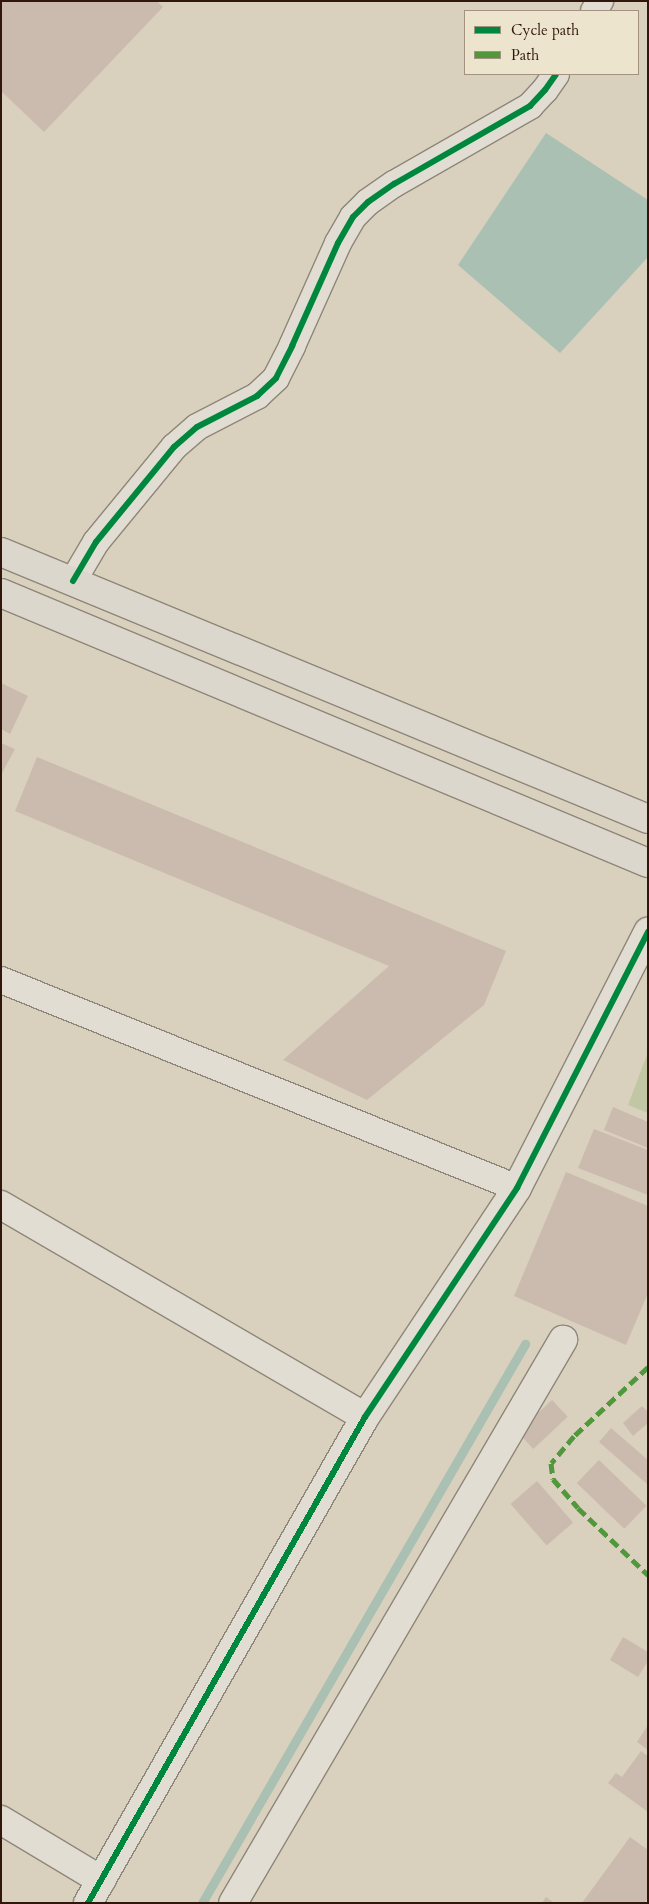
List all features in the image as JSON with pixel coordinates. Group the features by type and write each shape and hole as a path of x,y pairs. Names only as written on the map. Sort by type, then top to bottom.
{"highway":[{"path":"1,552 648,819"},
{"path":"1,593 648,863"}],"street":[{"path":"73,581 96,542 174,447 196,427 257,396 276,378 338,243 352,217 368,202 394,184 530,106 546,90 555,75"},
{"path":"1,1820 95,1891 364,1417 517,1188 648,932"},
{"path":"1,980 517,1188"},
{"path":"1,1205 364,1417"},
{"path":"233,1903 562,1340"}],"shaded area":[{"path":"546,133 648,200 648,257 560,353 458,265"},
{"path":"648,1052 648,1113 628,1105"}],"building":[{"path":"1,1 157,1 163,7 44,132 1,91"},
{"path":"1,683 28,696 10,734 1,729"},
{"path":"1,743 15,749 1,775"},
{"path":"37,757 506,951 484,1005 367,1100 283,1060 389,966 15,811"},
{"path":"613,1107 648,1122 648,1148 604,1130"},
{"path":"594,1129 648,1150 648,1195 578,1168"},
{"path":"566,1172 648,1206 648,1293 626,1345 514,1296"},
{"path":"552,1400 568,1417 533,1449 518,1432"},
{"path":"642,1406 648,1412 648,1423 633,1436 623,1423"},
{"path":"611,1428 648,1460 648,1485 599,1442"},
{"path":"599,1460 646,1506 624,1529 577,1483"},
{"path":"537,1481 573,1523 547,1545 511,1504"},
{"path":"623,1637 648,1652 648,1661 638,1677 610,1660"},
{"path":"648,1725 648,1750 637,1742"},
{"path":"641,1751 648,1756 648,1812 608,1783 616,1773 622,1777"},
{"path":"630,1837 648,1850 648,1898 644,1903 582,1903"},
{"path":"546,1897 554,1903 542,1903"}],"waterway":[{"path":"202,1903 525,1344"}],"marked path":[{"path":"648,1367 574,1436 551,1463 553,1479 578,1508 648,1575"}],"cycle path":[{"path":"73,581 96,542 174,447 197,427 257,396 276,378 338,243 353,217 368,202 394,184 530,106 555,75"},
{"path":"88,1903 365,1417 517,1188 648,932"}]}
